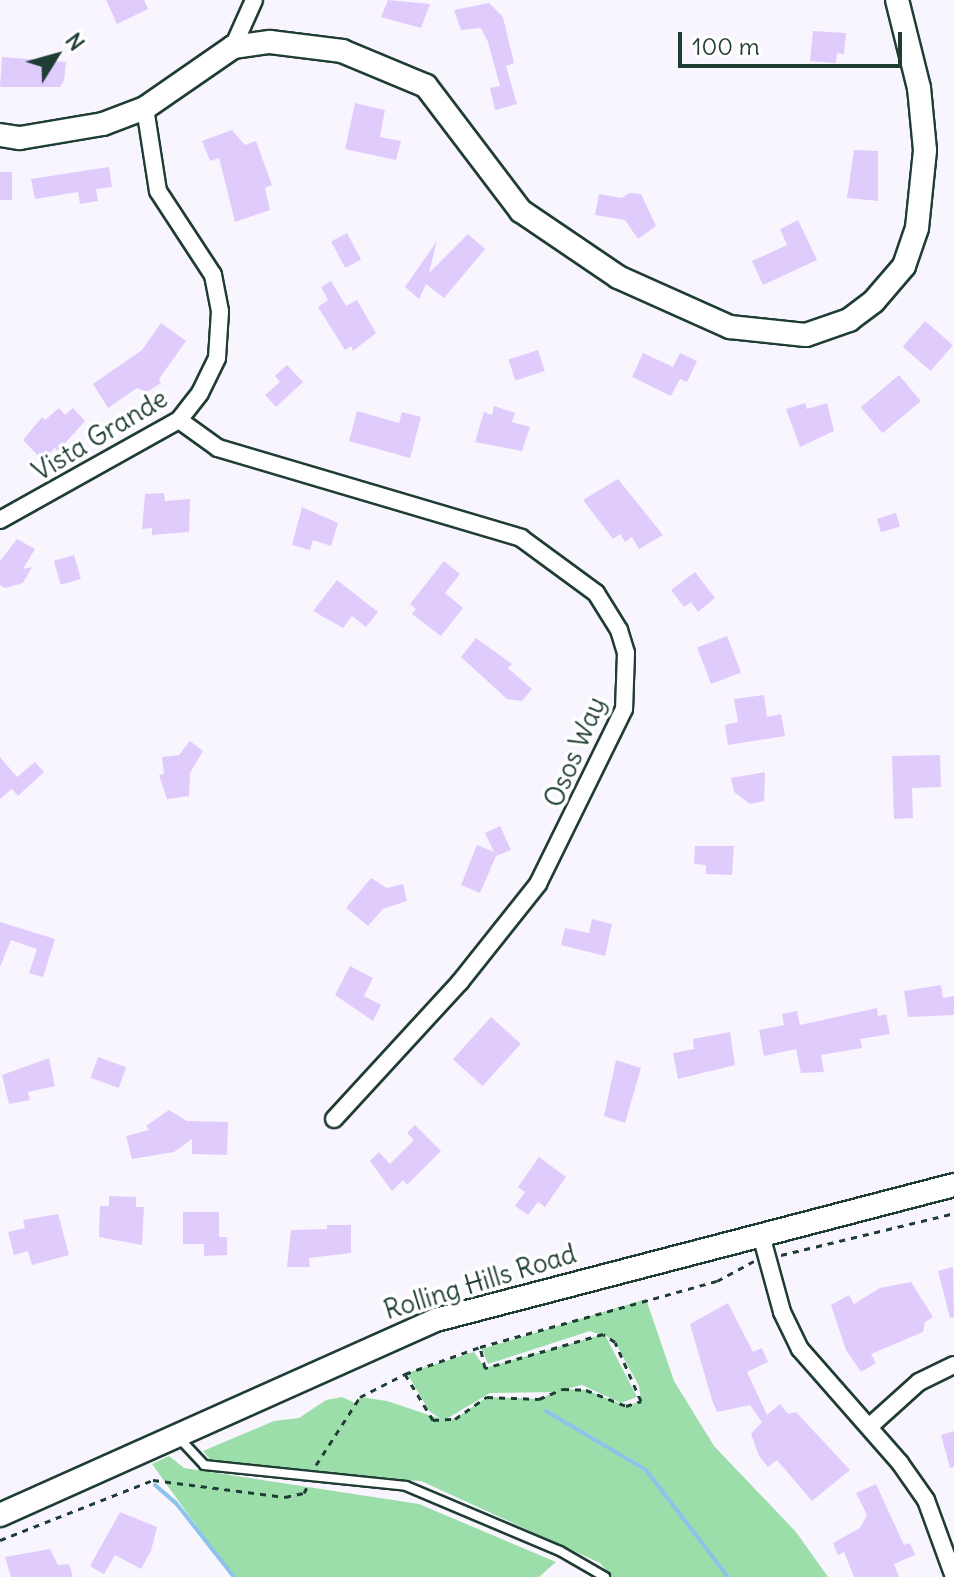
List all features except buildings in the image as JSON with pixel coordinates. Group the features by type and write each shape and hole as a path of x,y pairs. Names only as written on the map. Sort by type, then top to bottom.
{"street":[{"path":"233,47 254,0"},
{"path":"0,135 65,132 145,108 233,47 270,42 342,51 407,74 426,86 521,211 618,277 730,327 806,335 849,320 874,301 904,266 917,228 925,150 919,88 897,0"},
{"name":"Vista Grande","path":"0,520 179,420 200,393 217,358 220,311 213,275 158,191 145,108"},
{"name":"Osos Way","path":"179,420 218,448 521,538 596,593 619,630 626,653 624,709 538,884 441,1004 334,1119"},
{"name":"Rolling Hills Road","path":"0,1515 436,1320 954,1185"},
{"path":"761,1235 782,1312 800,1349 869,1427 926,1500 954,1577"},
{"path":"869,1427 919,1382 954,1365"}],"lane":[{"path":"177,1435 204,1465 406,1486 560,1551 605,1577"}],"path":[{"path":"0,1540 153,1480 285,1497 304,1493 322,1450 360,1397 405,1374 480,1347 717,1281 742,1265 954,1213"},
{"path":"405,1374 433,1420 455,1419 487,1397 539,1399 563,1389 586,1390 626,1406 641,1401 615,1342 603,1334 485,1368 480,1347"}],"green space":[{"path":"646,1299 674,1381 714,1446 796,1532 828,1577 612,1577 600,1563 421,1481 312,1476 211,1461 203,1451 274,1421 299,1418 326,1400 342,1397 355,1403 360,1397 387,1401 441,1419 429,1411 407,1373 474,1352 485,1368 601,1335 590,1331 488,1364 482,1349","holes":["605,1335 615,1342 639,1386 641,1401 626,1406 586,1390 566,1389 582,1385 621,1403 637,1397","555,1392 539,1399 487,1397 455,1419 446,1419 490,1393"]},
{"path":"169,1456 184,1468 419,1504 556,1562 539,1577 233,1577 152,1464"}],"waterway":[{"path":"546,1411 646,1470 728,1577"},
{"path":"155,1485 176,1503 234,1577"}]}
